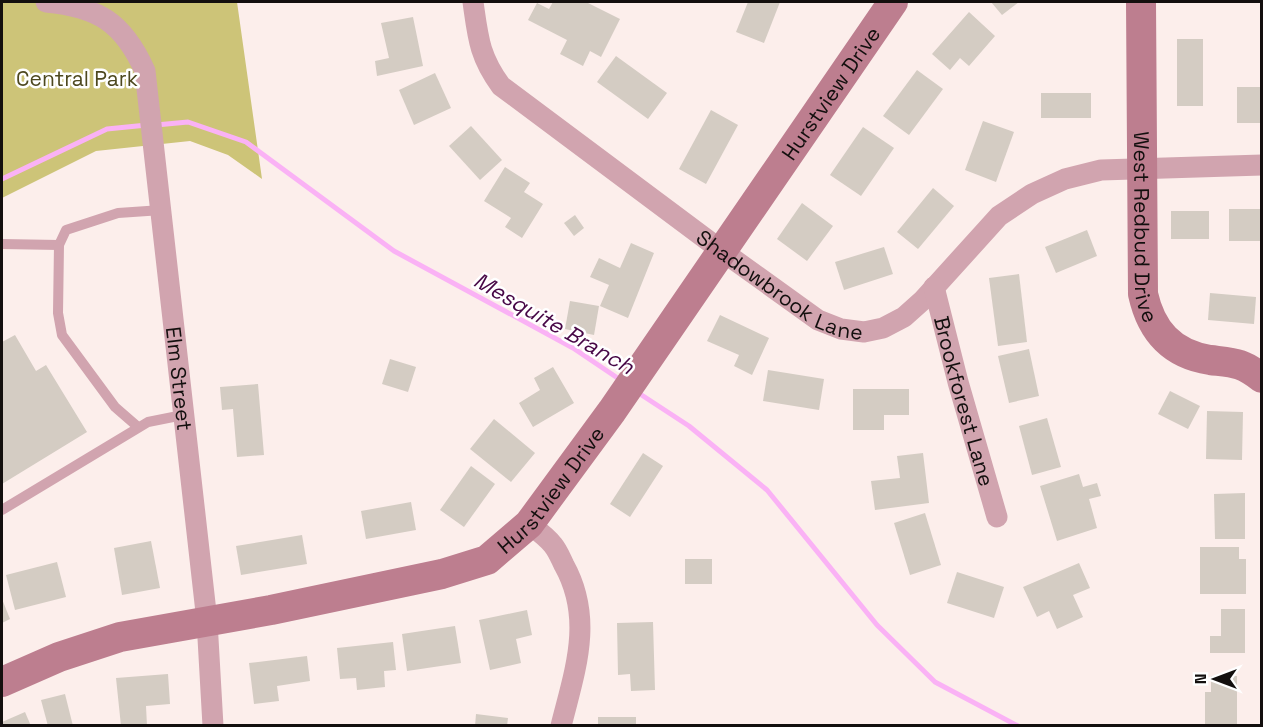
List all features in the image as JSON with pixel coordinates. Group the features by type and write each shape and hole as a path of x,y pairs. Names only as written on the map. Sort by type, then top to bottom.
{"street":[{"name":"Elm Street","path":"46,2 79,6 98,13 113,23 136,50 145,71 207,621 213,726"},
{"name":"Shadowbrook Lane","path":"473,2 479,45 501,86 818,320 841,329 864,332 883,328 904,317 999,216 1032,194 1074,177 1101,170 1262,165"},
{"name":"Hurstview Drive","path":"2,682 59,657 120,638 431,577 487,560 529,524 612,411 893,2"},
{"name":"West Redbud Drive","path":"1141,2 1143,294 1147,313 1159,333 1190,355 1209,360 1235,362 1262,378"},
{"name":"Brookforest Lane","path":"934,287 958,382 997,517"},
{"path":"529,524 553,545 574,582 579,604 581,628 578,654 561,726"}],"lane":[{"path":"138,428 115,407 62,335 58,313 59,245 66,230 92,220 118,213 162,210"},
{"path":"2,244 59,245"},
{"path":"2,510 148,422 183,415"}],"green space":[{"name":"Central Park","path":"2,2 237,2 262,179 228,155 190,141 96,151 2,198"}],"building":[{"path":"553,2 586,2 620,19 601,57 590,51 583,66 560,54 567,40 528,20 537,3 549,9"},
{"path":"748,2 780,2 764,43 736,32"},
{"path":"991,2 1019,2 1002,15"},
{"path":"969,12 995,36 969,66 960,58 950,70 932,54"},
{"path":"413,17 423,66 377,76 375,61 389,58 381,23"},
{"path":"1177,39 1203,39 1203,106 1177,106"},
{"path":"616,56 667,93 648,119 597,82"},
{"path":"917,70 943,89 909,135 883,116"},
{"path":"435,73 451,108 414,125 399,90"},
{"path":"1237,87 1262,87 1262,123 1237,123"},
{"path":"1041,93 1091,93 1091,118 1041,118"},
{"path":"711,110 738,125 706,184 679,169"},
{"path":"983,121 1014,132 996,182 965,170"},
{"path":"471,126 502,160 480,180 449,146"},
{"path":"863,127 894,148 861,196 830,175"},
{"path":"505,167 530,183 524,192 543,204 522,238 505,227 511,218 484,201"},
{"path":"933,188 954,206 918,249 897,232"},
{"path":"802,203 833,226 807,261 777,239"},
{"path":"1229,209 1262,209 1262,241 1229,241"},
{"path":"1171,211 1209,211 1209,239 1171,239"},
{"path":"575,215 584,228 574,236 564,223"},
{"path":"1087,230 1097,256 1056,273 1045,247"},
{"path":"631,243 654,253 628,318 600,306 609,285 590,277 599,258 620,268"},
{"path":"884,247 893,274 844,290 835,262"},
{"path":"1019,274 1027,342 998,346 989,278"},
{"path":"1210,293 1256,297 1254,324 1208,320"},
{"path":"570,301 599,306 594,335 565,329"},
{"path":"720,315 769,338 752,375 734,366 739,355 707,341"},
{"path":"15,335 36,371 46,365 87,432 2,484 2,342"},
{"path":"1029,349 1039,396 1009,403 998,356"},
{"path":"390,359 416,367 408,392 382,384"},
{"path":"553,367 574,403 533,427 519,403 540,390 534,378"},
{"path":"768,370 824,379 819,410 763,401"},
{"path":"258,384 264,455 237,457 233,409 222,410 220,387"},
{"path":"853,389 909,389 909,415 884,415 884,430 853,430"},
{"path":"1170,391 1200,406 1188,429 1158,414"},
{"path":"1207,411 1243,412 1242,460 1206,459"},
{"path":"1047,418 1061,467 1032,475 1019,426"},
{"path":"494,419 535,453 511,482 470,449"},
{"path":"643,453 663,466 630,517 610,504"},
{"path":"923,453 929,503 875,510 871,481 900,478 897,456"},
{"path":"471,466 495,484 464,527 440,510"},
{"path":"1079,474 1083,487 1097,483 1101,496 1089,499 1097,528 1057,541 1040,486"},
{"path":"1245,493 1245,539 1215,539 1214,494"},
{"path":"411,502 416,530 366,539 361,511"},
{"path":"925,513 941,565 910,575 894,523"},
{"path":"302,535 307,564 241,575 236,546"},
{"path":"151,541 160,588 122,595 114,548"},
{"path":"1200,547 1239,547 1239,559 1246,559 1246,594 1200,594"},
{"path":"685,559 712,559 712,584 685,584"},
{"path":"57,562 66,597 15,610 6,575"},
{"path":"1079,563 1090,588 1073,595 1083,617 1057,629 1049,611 1037,617 1023,587"},
{"path":"957,572 1004,587 994,618 947,603"},
{"path":"2,599 10,619 2,623"},
{"path":"1221,609 1245,609 1245,653 1210,653 1210,636 1221,636"},
{"path":"527,610 532,635 516,639 521,663 490,670 479,620"},
{"path":"653,622 655,690 631,691 630,674 618,675 617,623"},
{"path":"455,626 461,663 407,671 402,634"},
{"path":"393,642 396,670 384,671 385,687 357,690 356,678 340,679 337,648"},
{"path":"307,656 310,681 277,686 279,701 254,704 249,663"},
{"path":"168,674 170,704 146,706 147,726 121,726 116,678"},
{"path":"1211,676 1237,676 1237,725 1205,725 1205,692 1211,692"},
{"path":"65,694 73,726 48,726 41,700"},
{"path":"25,712 31,726 2,726 2,722"},
{"path":"476,714 508,718 507,726 475,726"},
{"path":"598,717 636,717 636,726 598,726"}],"waterway":[{"name":"Mesquite Branch","path":"156,125 188,122 246,142 394,251 573,348 622,381"},
{"name":"Mesquite Branch","path":"2,179 107,129 147,125"},
{"name":"Mesquite Branch","path":"637,392 689,426 767,490 877,625 935,682 1018,726"}]}
